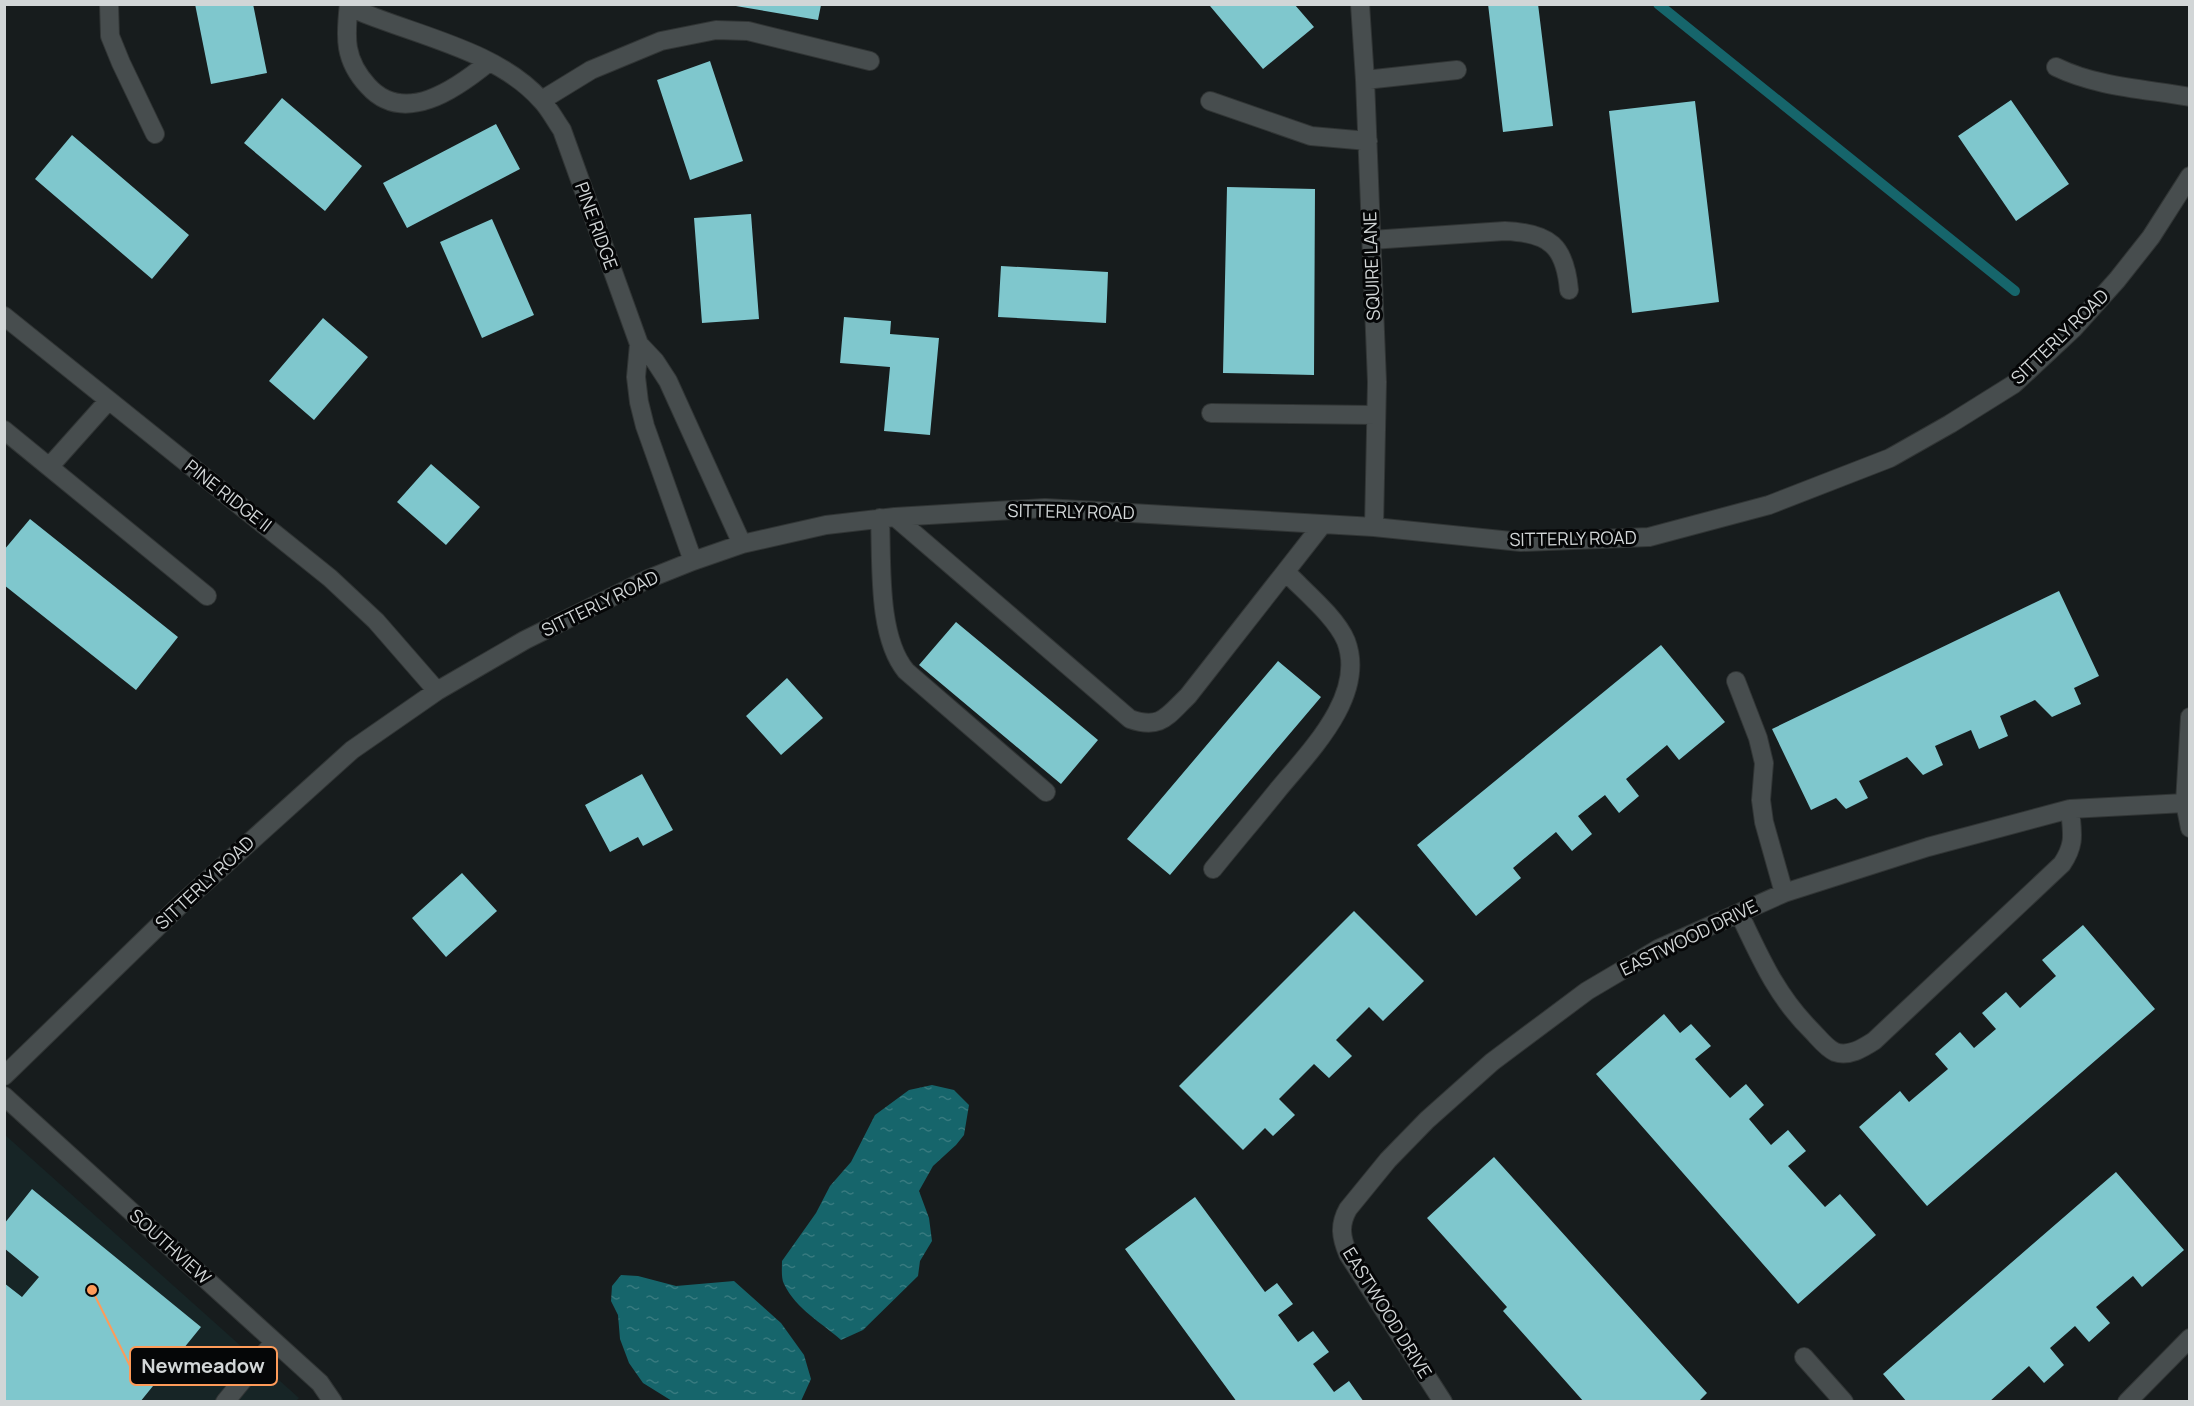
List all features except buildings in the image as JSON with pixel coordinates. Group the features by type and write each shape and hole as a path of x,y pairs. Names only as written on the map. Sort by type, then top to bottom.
{"street":[{"path":"109,4 110,36 155,134"},
{"path":"351,4 346,45 352,64 375,94 392,104 416,103 450,90 489,62"},
{"name":"PINE RIDGE","path":"351,4 361,12 459,48 489,62 519,79 542,100 562,130 639,344 655,361 668,381 742,544"},
{"name":"SQUIRE LANE","path":"1360,4 1368,141 1377,382 1374,527"},
{"path":"542,100 591,70 661,41 716,30 748,31 870,61"},
{"path":"2056,67 2074,76 2093,81 2190,97"},
{"path":"1365,80 1457,70"},
{"path":"1210,101 1311,136 1368,141"},
{"name":"SITTERLY ROAD","path":"4,1076 156,928 352,750 437,691 525,640 648,579 742,544 826,525 888,517 1045,508 1374,527 1521,542 1649,537 1768,506 1890,458 2014,384 2073,329 2117,280 2151,237 2190,176"},
{"path":"1371,240 1505,231 1526,232 1544,238 1560,252 1567,270 1569,291"},
{"name":"PINE RIDGE II","path":"4,316 330,578 376,621 437,691"},
{"path":"639,344 636,377 639,402 693,561"},
{"path":"50,466 108,401"},
{"path":"1211,413 1376,415"},
{"path":"4,430 207,596"},
{"path":"888,517 1130,719 1147,725 1164,720 1188,696 1322,525"},
{"path":"888,517 882,596 898,661 906,671 1046,792"},
{"path":"1213,869 1327,729 1348,686 1350,660 1346,641 1336,624 1286,572"},
{"path":"1736,681 1758,738 1764,763 1761,800 1764,822 1784,893"},
{"path":"2190,717 2185,803 2190,828"},
{"name":"EASTWOOD DRIVE","path":"1443,1401 1348,1254 1341,1230 1343,1218 1388,1160 1427,1120 1492,1062 1587,991 1658,949 1784,893 1928,847 2070,809 2185,803"},
{"path":"1739,913 1765,969 1792,1011 1822,1042 1835,1052 1847,1054 1874,1041 2062,864 2071,851 2070,809"},
{"name":"SOUTHVIEW","path":"4,1096 320,1383 333,1401"},
{"path":"2127,1401 2190,1338"},
{"path":"225,1401 274,1342"},
{"path":"1804,1357 1844,1401"}],"shaded area":[{"path":"4,1134 299,1398 296,1401 5,1401"}],"water":[{"path":"932,1085 954,1090 969,1105 964,1135 933,1166 919,1191 929,1218 932,1241 920,1261 918,1276 863,1330 841,1340 802,1308 789,1293 782,1279 782,1261 816,1213 830,1186 851,1162 875,1115 909,1090"},
{"path":"621,1275 638,1276 676,1286 734,1281 781,1323 804,1355 811,1379 801,1401 672,1401 643,1383 629,1363 620,1339 618,1315 611,1301 612,1286"}],"waterway":[{"path":"1658,4 2015,291"}],"place":[{"name":"Newmeadow","path":"92,1290"}]}
